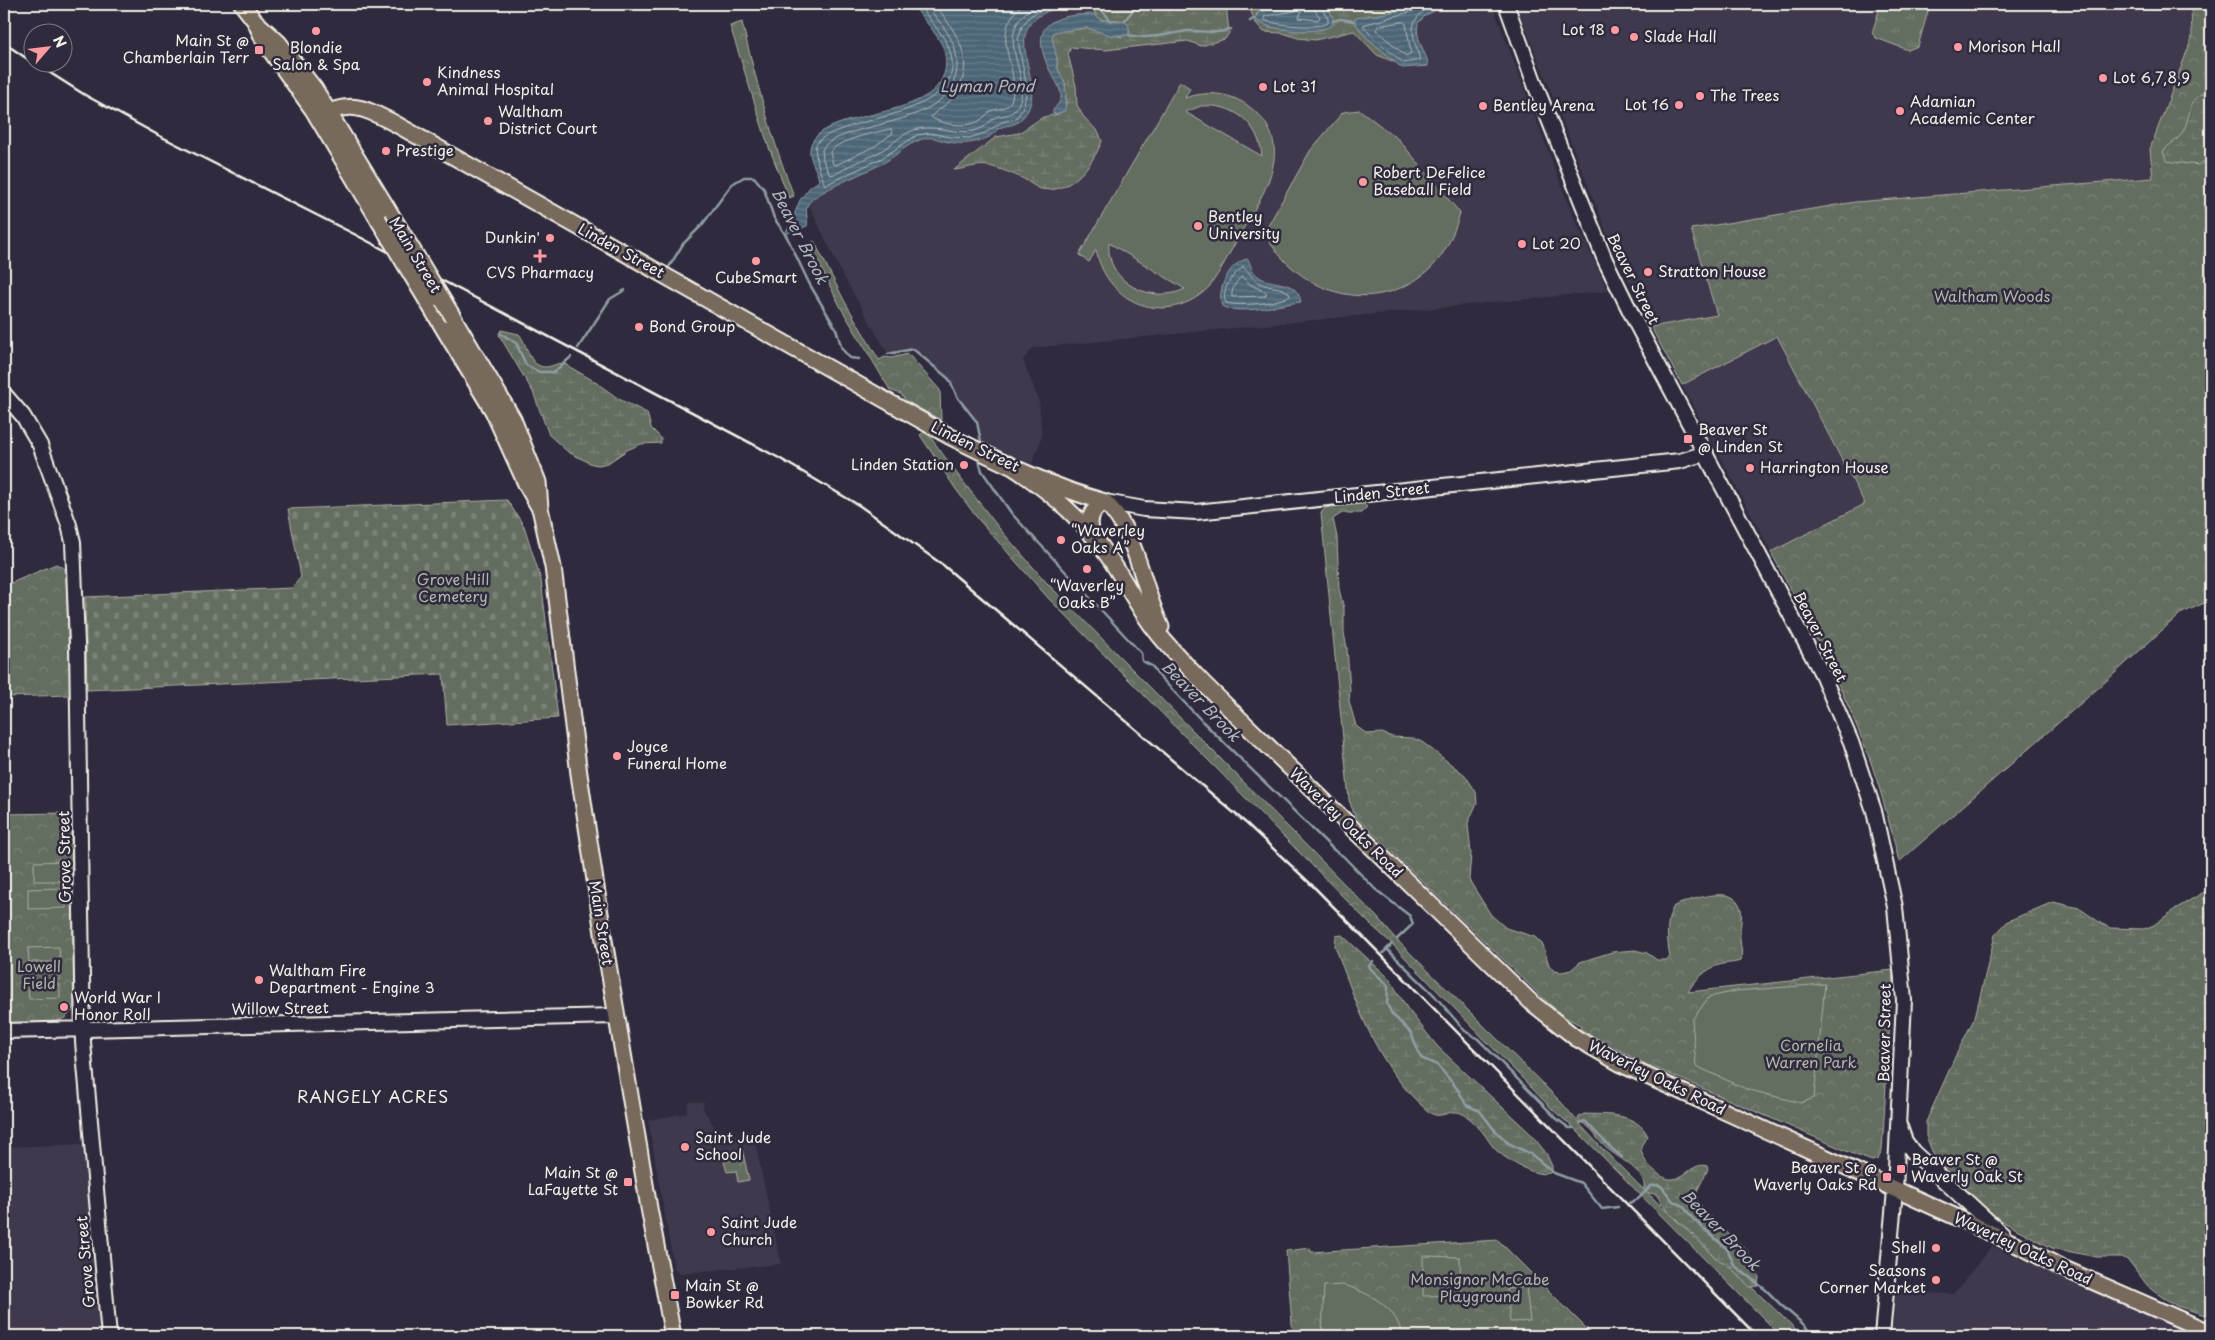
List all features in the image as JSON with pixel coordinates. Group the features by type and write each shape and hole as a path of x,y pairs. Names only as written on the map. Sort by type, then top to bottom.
{"main road":[{"name":"Main Street","path":"242,4 255,21 266,43 323,114 401,231 496,388 520,435 538,482 540,508 553,567 578,765 616,1016 673,1336"},
{"name":"Linden Street","path":"323,114 341,107 353,107 394,123 949,436 1074,492 1105,502"},
{"name":"Main Street","path":"323,114 378,219 493,411 527,486 540,508"},
{"name":"Waverley Oaks Road","path":"1008,464 1063,506 1093,536 1112,562 1148,620 1204,684 1531,1002 1568,1033 1614,1060 2060,1267 2211,1333"},
{"name":"Waverley Oaks Road","path":"1105,502 1119,519 1128,536 1153,609 1179,657"},
{"path":"1093,536 1089,525 1090,516 1095,508 1105,502"}],"street":[{"name":"Beaver Street","path":"1506,4 1536,87 1605,260 1637,325 1830,691 1851,742 1874,811 1891,883 1902,966 1904,1000 1895,1190 1882,1336"},
{"name":"Grove Street","path":"4,394 23,416 40,445 69,525 72,542 76,625 84,1048 109,1336"},
{"name":"Linden Street","path":"1105,502 1144,510 1190,512 1680,461 1706,453"},
{"path":"1128,536 1130,522 1144,510"},
{"name":"Willow Street","path":"4,1031 616,1016"},
{"path":"1899,1119 1905,1141 1918,1157 1994,1228 2026,1250"}],"shaded area":[{"name":"Bentley University","path":"1092,4 1492,4 1572,213 1608,291 1033,348 1023,360 1039,401 1042,436 1032,464 981,442 977,422 958,398 946,376 934,369 913,349 888,354 841,272 808,203 834,186 885,162 919,140 930,138 970,143 993,135 997,129 1004,126 1012,125 1032,90 1023,39 1027,27 1034,19 1048,11 1073,5 1084,7"},
{"path":"1516,4 2191,4 2192,38 2150,149 2153,178 1855,202 1691,230 1717,315 1651,327 1612,246"},
{"path":"1777,336 1865,504 1771,552 1682,385"},
{"path":"689,1102 704,1102 703,1109 722,1138 753,1132 781,1264 680,1273 674,1268 648,1120 686,1113"},
{"path":"87,1144 103,1336 4,1336 4,1147"},
{"path":"1992,1246 2196,1336 1892,1336 1896,1292 1953,1294"}],"green space":[{"path":"1092,4 1226,4 1229,33 1225,39 1201,46 1188,41 1105,50 1071,47 1068,54 1076,86 1077,105 1083,116 1099,133 1102,141 1093,159 1071,183 1052,190 1041,189 1015,175 988,166 975,166 954,170 996,137 1019,133 1043,117 1059,114 1066,104 1065,83 1057,67 1052,37 1054,32 1087,28 1122,37 1130,32 1124,21 1100,19 1094,12"},
{"path":"1248,4 1314,4 1256,14 1269,27 1306,31 1333,17 1326,7 1315,4 1418,4 1399,11 1357,18 1354,21 1365,36 1394,60 1392,61 1377,55 1354,31 1315,40 1298,38 1283,33 1264,32 1255,22"},
{"path":"1881,4 1930,4 1918,46 1908,50 1876,38 1872,33"},
{"name":"Waltham Woods","path":"2191,4 2211,4 2211,600 2180,614 1899,862 1882,797 1860,734 1829,665 1771,552 1865,504 1777,336 1682,385 1651,327 1717,315 1691,229 1855,202 2153,178 2150,149 2192,38"},
{"path":"742,22 765,110 794,196 789,198 768,145 730,26"},
{"path":"1180,82 1190,88 1185,98 1201,94 1225,95 1247,105 1263,120 1272,135 1274,152 1267,185 1218,274 1209,287 1193,299 1176,306 1158,308 1141,304 1126,297 1113,285 1102,269 1096,250 1089,262 1079,255","holes":["1201,106 1224,108 1242,118 1256,134 1262,156 1185,112","1109,243 1185,289 1159,294 1146,292 1134,287 1123,279 1115,269 1110,257"]},
{"path":"2211,91 2211,157 2198,165 2167,161 2163,152 2182,133 2193,103 2202,94"},
{"name":"Robert DeFelice Baseball Field","path":"1360,110 1399,140 1460,213 1448,244 1440,258 1429,270 1407,285 1384,293 1361,296 1338,292 1316,284 1296,271 1279,254 1264,233 1310,151 1343,112"},
{"path":"814,241 845,302 879,360 885,357 891,358 908,354 940,390 941,420 906,401 901,394 890,390 841,308 809,244"},
{"path":"501,330 519,334 529,355 536,364 547,367 563,363 594,381 619,399 647,413 651,428 661,438 661,443 641,444 627,450 608,463 599,465 592,464 568,452 549,435 533,392 499,335"},
{"path":"926,431 999,528 1046,582 1377,917 1395,938 1561,1102 1618,1164 1718,1260 1726,1263 1803,1336 1781,1336 1572,1126 1553,1110 1390,942 1049,599 978,519 955,488 920,435"},
{"name":"Grove Hill Cemetery","path":"507,500 524,526 541,580 558,718 447,725 443,674 87,690 85,597 292,588 301,577 288,509"},
{"name":"Cornelia Warren Park","path":"1364,504 1367,507 1361,513 1342,513 1333,519 1337,537 1339,589 1344,609 1344,633 1350,691 1349,701 1356,726 1367,734 1382,733 1392,737 1412,738 1422,742 1465,775 1476,792 1477,803 1468,823 1471,854 1469,880 1491,915 1506,928 1535,937 1543,945 1549,965 1554,971 1562,972 1571,970 1580,962 1612,952 1635,950 1647,953 1657,960 1666,960 1670,957 1668,924 1674,906 1689,900 1727,895 1734,898 1739,904 1741,911 1740,938 1742,954 1740,961 1722,964 1710,969 1697,980 1688,992 1893,970 1882,1151 1878,1159 1872,1161 1858,1156 1637,1060 1580,1029 1582,1026 1565,1017 1546,1001 1355,816 1349,800 1321,513 1325,508 1329,507"},
{"path":"56,564 64,568 66,573 70,695 4,697 4,586"},
{"name":"Lowell Field","path":"64,813 69,816 71,821 74,1006 69,1014 54,1022 44,1024 4,1024 4,814"},
{"path":"67,861 68,881 34,881 34,862"},
{"path":"66,888 66,908 28,909 28,889"},
{"path":"2211,888 2211,1317 2177,1306 2162,1297 2147,1285 2129,1261 2122,1257 2096,1257 2052,1248 1998,1219 1959,1183 1934,1156 1926,1136 1926,1122 1975,1017 1995,935 2008,921 2053,902 2079,908 2111,928 2144,929 2154,925 2175,909"},
{"path":"1342,935 1389,978 1407,1008 1437,1046 1532,1135 1546,1153 1552,1166 1552,1172 1546,1174 1530,1171 1514,1163 1495,1149 1479,1128 1465,1115 1457,1112 1440,1115 1433,1114 1411,1095 1383,1057 1361,1014 1335,946 1336,936"},
{"path":"59,947 60,962 29,962 28,948"},
{"path":"29,966 60,966 60,980 29,981"},
{"path":"28,984 60,984 60,998 29,999"},
{"name":"Cornelia Warren Park","path":"1825,984 1814,1098 1801,1103 1746,1089 1696,1066 1692,1020 1709,997 1736,991"},
{"path":"1584,1114 1620,1116 1629,1119 1643,1128 1648,1136 1641,1147 1644,1158 1651,1168 1663,1177 1677,1178 1695,1167 1707,1166 1708,1169 1696,1195 1698,1202 1716,1223 1747,1250 1759,1277 1758,1286 1750,1287 1726,1263 1718,1260 1667,1211 1656,1194 1649,1193 1644,1189 1644,1183 1637,1172 1600,1142 1590,1129 1578,1120"},
{"path":"742,1149 749,1180 738,1182 736,1171 727,1172 724,1162 730,1160 729,1152"},
{"name":"Monsignor McCabe Playground","path":"1498,1240 1594,1336 1293,1336 1286,1251 1310,1248 1311,1252"},
{"path":"1423,1256 1460,1257 1461,1295 1423,1296"},
{"path":"1344,1285 1372,1297 1388,1309 1399,1326 1402,1336 1322,1336 1324,1286"},
{"path":"1526,1287 1530,1321 1510,1322 1507,1289"}],"water":[{"name":"Lyman Pond","path":"912,4 1092,4 1069,5 1053,9 1035,19 1027,29 1025,41 1032,97 1028,110 1017,123 1001,127 989,137 973,142 954,143 927,138 915,142 885,162 821,193 808,204 806,212 807,226 785,234 800,200 810,187 819,181 811,159 810,149 811,144 820,133 836,125 900,107 920,99 935,89 944,74 946,60 943,47 933,30"},
{"path":"1319,4 1326,7 1332,14 1333,24 1327,28 1306,31 1280,29 1268,26 1255,18 1259,12"},
{"path":"1418,4 1448,4 1426,15 1418,23 1418,35 1428,66 1402,68 1365,36 1354,21 1356,18 1399,11"},
{"path":"1094,14 1101,20 1124,21 1129,26 1129,35 1113,36 1087,28 1054,32 1052,37 1057,67 1065,83 1066,94 1065,111 1053,114 1053,110 1060,101 1061,94 1043,53 1041,41 1043,32 1048,25 1056,20"},
{"path":"1248,259 1256,274 1263,279 1294,289 1301,302 1250,310 1230,309 1222,306 1221,292 1226,277 1236,265"}],"waterway":[{"path":"1092,4 1100,8 1111,21"},
{"path":"1124,21 1135,8 1151,4"},
{"path":"1160,4 1168,7 1180,4"},
{"path":"1250,21 1255,18"},
{"path":"1333,21 1341,19 1354,21"},
{"path":"1129,35 1151,37 1188,31 1215,32 1231,29"},
{"name":"Beaver Brook","path":"669,267 683,244 702,225 732,184 744,177 754,177 764,189 774,218 787,237 809,283 836,329 842,349 850,358 859,359"},
{"name":"Beaver Brook","path":"578,348 610,299 625,290"},
{"name":"Beaver Brook","path":"500,333 516,343 526,365 539,372 554,372 571,357"},
{"name":"Beaver Brook","path":"888,354 913,349 949,379 958,398 977,422 981,442"},
{"name":"Beaver Brook","path":"979,461 982,471 1012,514 1141,653 1142,661 1152,666 1202,721 1335,851 1343,856 1375,889 1410,916 1413,924 1397,939"},
{"name":"Beaver Brook","path":"1383,953 1392,944"},
{"path":"1387,949 1435,996 1465,1031 1478,1039 1557,1119 1569,1128 1573,1128"},
{"name":"Beaver Brook","path":"1373,961 1369,966 1388,986 1387,1004 1392,1014 1411,1033 1421,1058 1437,1065 1459,1091 1466,1105 1480,1111 1508,1143 1531,1154 1554,1173 1581,1183 1602,1209 1618,1207"},
{"path":"1579,1123 1585,1121 1622,1157"},
{"name":"Beaver Brook","path":"1629,1203 1638,1199 1651,1186 1661,1186 1673,1201 1683,1206 1694,1220 1727,1249 1735,1266 1766,1290 1814,1336"}],"railway":[{"path":"4,43 22,55"},
{"path":"49,72 85,95 156,134 356,235 779,458 860,506 943,565 1247,824 1315,888 1757,1336"}],"place":[{"name":"Lot 18","path":"1615,30"},
{"name":"Blondie Salon & Spa","path":"316,31"},
{"name":"Slade Hall","path":"1634,37"},
{"name":"Morison Hall","path":"1958,47"},
{"name":"Main St @ Chamberlain Terr","path":"259,50"},
{"name":"Lot 6,7,8,9","path":"2103,78"},
{"name":"Kindness Animal Hospital","path":"427,82"},
{"name":"Lot 31","path":"1263,87"},
{"name":"The Trees","path":"1700,96"},
{"name":"Lot 16","path":"1679,105"},
{"name":"Bentley Arena","path":"1483,106"},
{"name":"Adamian Academic Center","path":"1900,111"},
{"name":"Waltham District Court","path":"488,121"},
{"name":"Prestige","path":"386,151"},
{"name":"Robert DeFelice Baseball Field","path":"1363,182"},
{"name":"Bentley University","path":"1198,226"},
{"name":"Dunkin'","path":"550,238"},
{"name":"Lot 20","path":"1522,244"},
{"name":"CVS Pharmacy","path":"540,256"},
{"name":"CubeSmart","path":"756,261"},
{"name":"Stratton House","path":"1648,272"},
{"name":"Bond Group","path":"639,327"},
{"name":"Beaver St @ Linden St","path":"1688,439"},
{"name":"Linden Station","path":"964,465"},
{"name":"Harrington House","path":"1750,468"},
{"name":"“Waverley Oaks A”","path":"1061,540"},
{"name":"“Waverley Oaks B”","path":"1087,569"},
{"name":"Joyce Funeral Home","path":"617,756"},
{"name":"Waltham Fire Department - Engine 3","path":"259,980"},
{"name":"World War I Honor Roll","path":"64,1007"},
{"name":"Saint Jude School","path":"685,1147"},
{"name":"Beaver St @ Waverly Oak St","path":"1901,1169"},
{"name":"Beaver St @ Waverly Oaks Rd","path":"1887,1177"},
{"name":"Main St @ LaFayette St","path":"628,1182"},
{"name":"Saint Jude Church","path":"711,1232"},
{"name":"Shell","path":"1936,1248"},
{"name":"Seasons Corner Market","path":"1936,1280"},
{"name":"Main St @ Bowker Rd","path":"675,1295"}],"district":[{"name":"RANGELY ACRES","path":"373,1097"}]}
